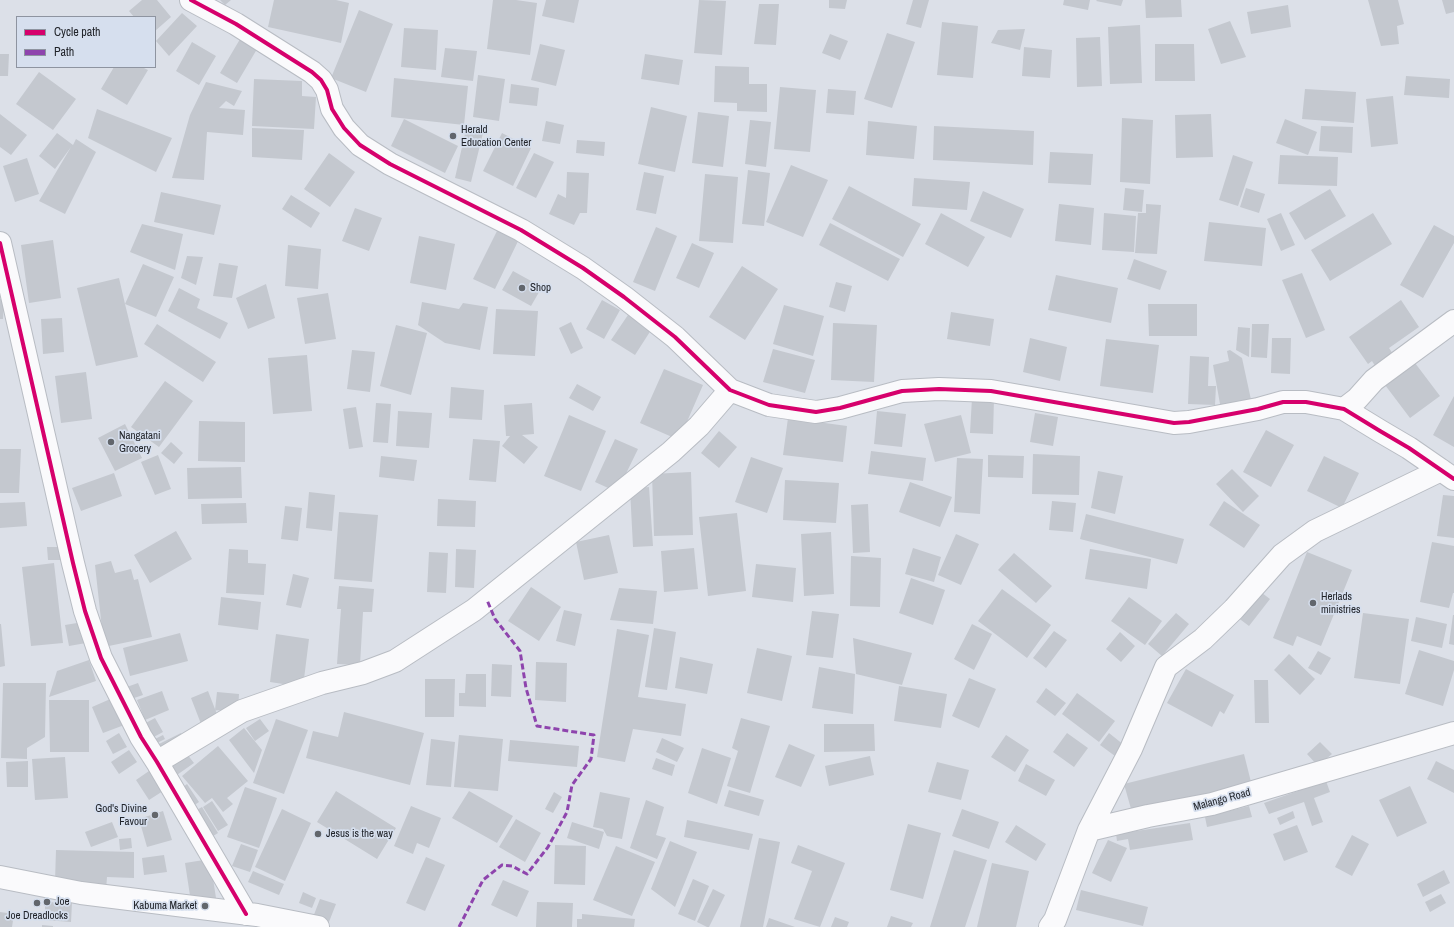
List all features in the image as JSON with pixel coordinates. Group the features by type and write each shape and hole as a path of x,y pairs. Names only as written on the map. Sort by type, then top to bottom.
{"street":[{"path":"191,0 236,24 312,72 321,80 327,90 332,109 344,128 360,145 390,164 461,198 522,230 583,268 624,297 675,337 730,390 769,405 816,412 840,408 902,391 939,389 991,391 1174,423 1189,422 1258,409 1283,402 1306,402 1344,409 1409,448 1447,474"},
{"path":"0,243 85,611 101,658 141,737 252,919"},
{"path":"1344,409 1357,399 1374,380 1422,343 1454,321"},
{"path":"157,762 242,710 322,683 363,673 395,661 474,610 671,452 699,426 730,390"},
{"path":"1050,927 1055,920 1089,830 1131,749 1166,667 1203,639 1234,609 1282,555 1315,531 1447,474"},
{"name":"Malango Road","path":"1089,830 1148,816 1212,804 1454,733"},
{"path":"0,877 81,893 252,919 318,927"}],"building":[{"path":"142,0 157,0 171,17 156,30 156,16 133,16 129,11"},
{"path":"220,0 231,0 225,5"},
{"path":"274,0 336,0 349,3 341,43 268,27"},
{"path":"493,0 516,0 537,3 530,55 487,49"},
{"path":"546,0 579,0 574,23 542,16"},
{"path":"699,0 726,1 722,55 694,53"},
{"path":"829,0 847,0 845,9 829,8"},
{"path":"913,0 929,0 921,28 906,24"},
{"path":"1064,0 1090,0 1088,10 1063,5"},
{"path":"1123,0 1121,6 1096,1"},
{"path":"1145,0 1181,0 1182,17 1146,18"},
{"path":"1368,0 1398,0 1404,24 1397,26 1399,44 1381,46"},
{"path":"1442,0 1454,0 1454,12 1446,14"},
{"path":"759,4 779,4 776,45 754,44"},
{"path":"1288,5 1291,27 1251,34 1247,12"},
{"path":"359,10 393,24 366,92 331,78"},
{"path":"182,13 197,26 169,56 156,41"},
{"path":"1230,21 1246,57 1221,64 1208,29"},
{"path":"942,22 978,26 973,78 937,75"},
{"path":"1140,25 1142,83 1110,84 1108,27"},
{"path":"404,28 438,30 436,70 401,67"},
{"path":"1025,29 1020,50 991,43 998,30"},
{"path":"887,33 915,42 892,108 864,99"},
{"path":"243,34 260,44 237,83 220,73"},
{"path":"830,34 848,41 840,60 822,53"},
{"path":"1100,37 1102,86 1077,87 1076,38"},
{"path":"192,42 216,56 199,85 176,71"},
{"path":"540,44 565,50 556,86 531,80"},
{"path":"1155,44 1194,44 1195,81 1155,81"},
{"path":"1024,47 1052,50 1050,78 1022,76"},
{"path":"445,48 477,51 473,81 441,77"},
{"path":"0,54 9,54 8,76 0,76"},
{"path":"645,54 683,60 679,85 641,79"},
{"path":"715,66 749,67 749,84 767,84 767,112 737,111 737,103 714,102"},
{"path":"113,68 144,68 148,70 127,105 101,89"},
{"path":"39,72 76,99 53,130 16,104"},
{"path":"478,75 505,79 499,121 473,117"},
{"path":"1406,76 1450,79 1449,98 1404,95"},
{"name":"Herald Education Center","path":"394,78 468,86 464,125 391,117"},
{"path":"254,79 302,81 302,96 316,97 314,129 252,126"},
{"path":"206,82 242,91 234,106 226,101 219,108 245,110 243,135 207,132 204,180 172,178 190,115"},
{"path":"511,84 539,88 537,106 509,103"},
{"path":"780,87 816,90 810,152 774,149"},
{"path":"828,89 856,91 854,115 826,113"},
{"path":"1305,89 1356,92 1354,123 1302,119"},
{"path":"1393,96 1398,144 1371,147 1366,99"},
{"path":"651,107 687,116 675,172 638,164"},
{"path":"97,109 172,138 156,172 88,138"},
{"path":"698,112 729,116 723,167 692,163"},
{"path":"0,114 27,135 11,155 0,147"},
{"path":"1211,114 1213,157 1176,158 1175,115"},
{"path":"1122,118 1153,120 1150,184 1120,182"},
{"name":"Herald Education Center","path":"404,119 458,146 445,173 391,146"},
{"path":"1285,119 1317,132 1308,155 1276,143"},
{"path":"750,120 771,122 766,167 745,164"},
{"path":"546,121 564,125 560,144 542,141"},
{"path":"868,121 917,126 914,159 866,155"},
{"path":"467,125 484,129 471,182 455,178"},
{"path":"934,126 1034,131 1033,165 933,160"},
{"path":"1321,126 1353,127 1352,153 1319,151"},
{"path":"252,128 304,130 302,160 252,157"},
{"path":"57,133 73,145 76,139 96,152 65,214 39,201 71,147 55,169 39,156"},
{"path":"502,133 531,148 513,186 483,171"},
{"path":"577,140 605,142 604,156 576,153"},
{"path":"1050,152 1093,154 1091,185 1048,183"},
{"path":"329,153 355,172 330,207 304,189"},
{"path":"534,153 554,162 536,198 516,188"},
{"path":"1233,155 1253,162 1238,206 1219,200"},
{"path":"1280,155 1338,157 1337,186 1278,184"},
{"path":"27,158 39,194 15,202 3,166"},
{"path":"791,165 828,180 803,237 766,222"},
{"path":"748,170 770,173 764,226 742,224"},
{"path":"567,172 589,173 587,213 580,213 574,225 549,214 558,194 566,198"},
{"path":"644,172 664,176 656,214 636,210"},
{"path":"705,174 738,177 733,243 699,241"},
{"path":"914,178 970,182 967,210 912,206"},
{"path":"849,186 921,224 903,257 832,219"},
{"path":"1125,188 1144,190 1142,212 1123,210"},
{"path":"1246,188 1265,194 1259,213 1240,207"},
{"path":"1330,189 1346,216 1305,240 1289,213"},
{"path":"983,191 1024,209 1011,238 970,221"},
{"path":"161,192 221,205 214,235 154,222"},
{"path":"291,195 320,213 311,228 282,209"},
{"path":"1059,204 1094,208 1091,245 1055,241"},
{"path":"1146,204 1161,205 1157,254 1135,253 1138,213 1146,213"},
{"path":"355,208 382,218 369,251 342,241"},
{"path":"941,213 985,237 968,267 925,244"},
{"path":"1104,213 1136,216 1134,252 1102,250"},
{"path":"1281,213 1295,245 1281,251 1267,219"},
{"path":"1373,213 1392,244 1330,281 1311,250"},
{"path":"1209,222 1266,228 1262,266 1204,261"},
{"path":"830,223 900,259 888,281 819,245"},
{"path":"142,224 183,234 175,270 130,252"},
{"path":"1434,225 1454,236 1454,243 1423,298 1400,285"},
{"path":"499,227 520,237 495,289 473,279"},
{"path":"656,227 677,236 655,291 633,282"},
{"path":"419,236 455,244 446,290 410,283"},
{"path":"53,240 61,298 29,303 21,245"},
{"path":"692,243 714,253 699,288 676,278"},
{"path":"288,245 321,249 318,289 285,286"},
{"path":"187,256 203,257 196,285 181,278"},
{"path":"1134,259 1167,271 1160,290 1127,279"},
{"path":"219,263 238,266 232,298 213,296"},
{"path":"143,264 174,277 156,317 125,304"},
{"path":"742,266 778,289 745,340 709,317"},
{"name":"Shop","path":"513,271 542,287 531,306 502,290"},
{"path":"1302,273 1325,330 1306,338 1282,280"},
{"path":"1056,275 1118,288 1111,323 1048,310"},
{"path":"119,278 138,357 96,366 77,288"},
{"path":"836,282 852,286 845,312 829,307"},
{"path":"266,284 275,318 248,329 236,298"},
{"path":"179,288 200,299 197,308 228,323 220,339 168,311"},
{"path":"328,293 336,339 305,344 297,298"},
{"path":"0,299 4,299 3,319 0,319"},
{"path":"602,300 620,310 604,339 586,329"},
{"path":"1401,300 1419,327 1389,348 1395,357 1377,369 1372,361 1368,364 1349,337"},
{"path":"422,302 459,309 463,303 488,307 480,350 445,343 418,325"},
{"path":"1148,304 1197,304 1197,336 1149,336"},
{"path":"784,305 824,316 813,356 773,344"},
{"path":"496,309 538,311 535,356 493,354"},
{"path":"630,312 653,327 635,355 611,340"},
{"path":"951,312 994,319 990,346 947,339"},
{"path":"62,318 64,352 43,354 41,319"},
{"path":"571,322 583,348 571,354 559,328"},
{"path":"833,323 877,325 874,382 831,380"},
{"path":"157,324 216,362 203,382 144,344"},
{"path":"1252,324 1269,324 1267,358 1251,357"},
{"path":"396,325 427,333 411,395 380,386"},
{"path":"1238,327 1250,328 1249,357 1236,350"},
{"path":"1030,338 1067,347 1060,381 1023,372"},
{"path":"1272,338 1291,338 1290,374 1271,373"},
{"path":"1106,339 1159,345 1153,393 1100,386"},
{"path":"773,349 815,360 805,393 763,382"},
{"path":"352,350 375,352 370,392 347,389"},
{"path":"1230,350 1242,358 1253,409 1222,415 1213,365 1229,361 1227,351"},
{"path":"307,355 312,411 273,414 268,358"},
{"path":"1190,356 1209,357 1208,386 1216,386 1215,405 1188,404"},
{"path":"1412,359 1440,396 1410,418 1382,381"},
{"path":"664,369 703,385 679,440 640,423"},
{"path":"86,372 92,419 61,423 55,376"},
{"path":"165,381 193,401 159,447 131,427"},
{"path":"577,384 601,397 593,411 569,398"},
{"path":"451,387 484,390 482,420 449,418"},
{"path":"1454,396 1454,447 1433,435"},
{"path":"972,398 994,399 993,434 970,433"},
{"path":"376,403 391,404 388,443 373,442"},
{"path":"532,403 534,434 522,435 538,447 524,464 502,446 510,436 506,436 504,405"},
{"path":"356,407 363,447 349,449 343,409"},
{"path":"398,411 432,413 429,448 396,446"},
{"path":"877,411 906,414 902,447 874,444"},
{"path":"1035,413 1058,417 1053,446 1030,442"},
{"path":"569,415 606,431 581,491 544,476"},
{"path":"961,415 971,453 935,462 924,424"},
{"path":"788,418 847,426 843,462 783,455"},
{"path":"199,421 245,422 245,462 198,461"},
{"path":"125,424 142,458 115,471 98,438"},
{"path":"1266,430 1294,445 1271,487 1243,472"},
{"path":"719,431 737,447 719,468 701,453"},
{"path":"473,439 500,441 496,482 469,480"},
{"path":"615,439 638,449 617,492 595,482"},
{"path":"171,442 183,453 174,464 161,453"},
{"path":"0,449 21,449 19,493 0,493"},
{"path":"871,451 926,458 923,481 868,474"},
{"path":"1033,454 1080,456 1079,495 1032,494"},
{"path":"158,455 171,489 155,495 141,462"},
{"path":"988,455 1024,456 1023,478 988,477"},
{"path":"381,456 417,460 414,481 379,477"},
{"path":"1324,456 1359,473 1342,508 1307,491"},
{"path":"751,457 783,468 767,513 735,502"},
{"path":"957,458 983,459 980,514 954,512"},
{"path":"241,467 242,498 188,499 187,468"},
{"path":"1232,469 1259,496 1243,512 1216,484"},
{"path":"1098,471 1123,476 1115,514 1091,508"},
{"path":"691,472 693,535 654,536 652,474"},
{"path":"114,473 122,496 81,511 72,488"},
{"path":"785,480 839,483 836,523 783,520"},
{"path":"910,482 952,497 940,527 899,512"},
{"path":"649,487 653,546 633,547 630,489"},
{"path":"309,492 335,495 332,531 306,528"},
{"path":"1443,495 1454,496 1454,538 1437,536"},
{"path":"438,499 476,501 475,527 437,526"},
{"path":"1052,501 1076,503 1073,532 1049,530"},
{"path":"1224,501 1260,525 1244,548 1209,525"},
{"path":"25,502 27,526 0,528 0,503"},
{"path":"246,503 247,523 202,524 201,504"},
{"path":"868,504 870,552 853,553 851,505"},
{"path":"285,506 302,508 298,541 281,539"},
{"path":"339,512 378,515 372,582 334,579"},
{"path":"737,513 746,591 708,596 699,517"},
{"path":"1086,514 1184,539 1177,564 1080,539"},
{"path":"176,531 192,559 150,583 134,555"},
{"path":"831,532 834,594 804,596 801,534"},
{"path":"956,534 979,544 961,585 938,575"},
{"path":"609,535 618,573 584,580 576,542"},
{"path":"1432,542 1454,546 1454,593 1449,608 1420,602"},
{"path":"47,547 66,547 67,560 48,560"},
{"path":"694,548 698,589 664,592 661,551"},
{"path":"913,548 941,557 934,582 905,574"},
{"path":"229,549 248,550 248,563 266,564 264,595 226,593"},
{"path":"456,549 476,550 474,588 455,587"},
{"path":"1090,549 1151,559 1147,589 1085,579"},
{"path":"429,552 448,553 446,593 427,592"},
{"name":"Herlads ministries","path":"1307,552 1352,570 1321,646 1297,636 1293,646 1273,638"},
{"path":"1014,553 1052,586 1036,603 998,570"},
{"path":"851,556 881,558 880,607 850,606"},
{"path":"111,561 115,573 131,569 134,580 138,579 152,637 104,647 95,565"},
{"path":"54,563 63,643 31,646 22,567"},
{"path":"756,564 796,568 793,602 752,597"},
{"path":"293,574 309,578 301,608 286,605"},
{"path":"911,578 945,590 933,625 899,613"},
{"path":"339,586 374,589 372,612 363,612 360,665 337,664 341,609 337,609"},
{"path":"531,587 561,607 539,641 508,621"},
{"path":"1254,587 1270,599 1249,626 1233,614"},
{"path":"619,588 657,591 653,624 610,620"},
{"path":"1002,589 1051,625 1027,658 978,621"},
{"path":"221,597 261,602 258,630 218,625"},
{"path":"1129,597 1162,621 1145,645 1111,621"},
{"path":"564,610 582,614 575,646 556,641"},
{"path":"812,611 839,614 833,658 806,655"},
{"path":"1176,613 1189,624 1162,656 1148,644"},
{"path":"1363,613 1409,619 1400,684 1354,678"},
{"path":"1454,615 1454,645 1449,644"},
{"path":"1416,617 1447,624 1442,648 1411,641"},
{"path":"83,622 86,643 69,646 65,625"},
{"path":"0,624 5,666 0,667"},
{"path":"972,624 992,634 974,670 954,659"},
{"path":"654,628 676,632 667,690 645,687"},
{"path":"617,629 649,635 638,697 686,704 681,736 633,729 625,762 597,757"},
{"path":"1054,631 1067,640 1046,668 1033,658"},
{"path":"1120,632 1135,646 1121,662 1106,649"},
{"path":"180,633 188,661 130,676 123,648"},
{"path":"276,634 309,639 303,687 270,682"},
{"path":"853,638 912,653 902,685 856,674"},
{"path":"757,648 792,656 782,701 747,693"},
{"path":"1419,650 1454,661 1454,670 1443,706 1405,694"},
{"path":"1318,651 1331,658 1321,675 1308,668"},
{"path":"1289,654 1315,679 1300,695 1274,670"},
{"path":"680,657 713,664 707,694 675,688"},
{"path":"89,660 96,681 49,697 57,671"},
{"path":"536,662 567,663 566,702 535,700"},
{"path":"492,664 512,665 511,697 491,696"},
{"path":"819,667 855,674 853,714 812,708"},
{"path":"1186,669 1234,695 1224,714 1220,711 1212,727 1167,703"},
{"path":"466,674 486,674 486,707 459,706 459,693 465,693"},
{"path":"969,678 996,689 979,728 952,716"},
{"path":"425,679 455,679 454,717 425,717"},
{"path":"1254,680 1268,680 1269,723 1255,723"},
{"path":"3,683 46,683 45,737 27,748 27,759 1,758"},
{"path":"138,683 143,695 128,700 124,688"},
{"path":"899,686 947,694 941,728 894,721"},
{"path":"1046,688 1066,703 1055,716 1036,702"},
{"path":"162,691 169,710 145,720 137,700"},
{"path":"208,691 220,722 203,729 191,698"},
{"path":"217,692 239,694 238,712 215,710"},
{"path":"1077,693 1115,721 1099,742 1062,714"},
{"path":"115,697 127,724 103,733 92,707"},
{"path":"49,700 89,700 89,752 50,752"},
{"path":"344,712 424,733 410,785 306,758 313,731 338,737"},
{"path":"155,718 163,732 150,739 142,725"},
{"path":"741,718 770,726 750,793 727,786 738,751 732,748"},
{"path":"260,719 269,731 255,741 246,728"},
{"path":"276,719 308,730 284,794 253,783"},
{"path":"824,724 874,724 875,751 824,752"},
{"path":"244,728 262,750 254,773 229,740"},
{"path":"119,733 127,747 113,754 106,741"},
{"path":"181,733 184,741 161,753 157,745"},
{"path":"1067,733 1088,748 1074,767 1053,752"},
{"path":"1109,733 1124,745 1115,756 1100,745"},
{"path":"163,735 165,739 157,743 155,739"},
{"path":"459,735 503,739 498,791 454,787"},
{"path":"1006,735 1029,750 1015,772 991,757"},
{"path":"662,738 684,748 677,762 656,752"},
{"path":"431,739 455,742 451,787 426,785"},
{"path":"510,740 579,746 577,767 508,761"},
{"path":"1320,742 1332,754 1318,766 1307,754"},
{"path":"789,744 815,755 801,787 775,777"},
{"path":"218,746 248,781 227,798 233,804 223,812 212,798 205,803 182,776"},
{"path":"702,748 731,758 717,804 688,793"},
{"path":"183,749 194,763 174,777 164,763"},
{"path":"129,750 137,762 119,774 111,762"},
{"path":"1244,754 1252,786 1133,816 1124,784"},
{"path":"870,756 874,775 829,786 825,766"},
{"path":"65,757 68,798 35,800 32,759"},
{"path":"656,758 675,765 672,776 652,769"},
{"path":"28,761 28,787 7,787 6,762"},
{"path":"1436,761 1454,770 1454,793 1427,779"},
{"path":"937,762 969,770 961,800 928,792"},
{"path":"1026,764 1055,780 1046,796 1018,781"},
{"path":"149,771 163,791 149,800 136,780"},
{"path":"1326,781 1330,792 1314,798 1323,822 1312,826 1304,802 1269,814 1264,803"},
{"path":"187,784 199,802 190,808 179,790"},
{"path":"1410,786 1427,823 1397,837 1379,800"},
{"path":"245,787 277,798 259,848 227,837"},
{"path":"729,790 764,800 759,816 724,806"},
{"path":"336,791 396,828 377,859 317,822"},
{"path":"469,791 513,816 497,843 452,818"},
{"path":"554,792 562,797 553,813 545,809"},
{"path":"600,792 630,798 622,839 607,836 603,829 593,827"},
{"path":"646,800 664,807 656,835 666,838 657,859 630,848"},
{"path":"212,801 228,825 218,831 203,807"},
{"path":"411,806 441,818 429,848 417,843 413,854 394,846"},
{"path":"1249,806 1252,817 1207,827 1205,817"},
{"path":"202,807 218,833 210,838 193,812"},
{"path":"282,809 311,823 285,881 255,867"},
{"path":"962,809 999,822 989,849 952,836"},
{"path":"163,811 172,840 147,847 139,819"},
{"path":"1293,811 1295,818 1280,825 1277,818"},
{"path":"516,819 541,833 525,862 499,847"},
{"path":"687,820 753,834 749,850 684,837"},
{"path":"112,822 118,837 91,847 85,832"},
{"path":"572,822 604,832 599,849 567,838"},
{"path":"1190,823 1193,840 1130,850 1128,839 1117,841 1116,834"},
{"path":"908,824 941,833 923,899 890,890"},
{"path":"1016,825 1046,844 1036,861 1005,842"},
{"path":"1297,825 1308,852 1284,861 1273,834"},
{"path":"1352,835 1369,844 1352,876 1335,867"},
{"path":"131,838 132,848 120,850 119,839"},
{"path":"759,838 780,842 763,927 740,927"},
{"path":"1108,840 1127,848 1111,882 1092,873"},
{"path":"670,841 697,852 675,907 651,889"},
{"path":"241,844 258,850 250,872 232,866"},
{"path":"555,845 586,846 585,885 554,884"},
{"path":"798,845 845,863 820,927 794,919 812,871 791,863"},
{"path":"616,846 655,862 632,916 593,900"},
{"path":"56,850 134,852 134,878 107,877 106,890 55,881"},
{"path":"954,850 987,860 965,927 930,927"},
{"path":"164,855 167,872 144,875 142,858"},
{"path":"426,857 445,865 425,911 406,903"},
{"path":"210,859 216,898 191,902 185,863"},
{"path":"992,863 1029,871 1016,927 977,927"},
{"path":"1444,870 1450,883 1423,897 1417,884"},
{"path":"253,871 284,884 279,895 248,882"},
{"path":"693,879 709,886 695,921 678,914"},
{"path":"503,880 529,891 517,917 491,905"},
{"path":"713,889 725,895 709,927 707,927 697,922"},
{"path":"1081,890 1148,907 1143,926 1076,910"},
{"path":"303,892 316,898 312,908 299,903"},
{"path":"1441,894 1446,903 1430,912 1425,902"},
{"path":"320,899 336,904 327,927 310,925"},
{"path":"45,902 72,903 71,922 45,920"},
{"path":"537,902 573,903 572,927 536,927"},
{"path":"0,912 14,914 12,927 0,927"},
{"path":"582,914 635,919 634,927 577,927 577,919 582,919"},
{"path":"891,916 913,923 911,927 887,927"},
{"path":"835,917 849,922 847,927 831,927"},
{"path":"769,918 795,927 766,927"},
{"path":"42,925 53,926 53,927 42,927"}],"marked path":[{"path":"459,927 483,880 502,865 512,866 527,874 548,847 567,812 572,785 591,759 594,735 537,726 526,688 520,651 495,619 487,600"}],"cycle path":[{"path":"191,0 236,24 312,72 321,80 327,90 332,109 344,128 360,145 390,164 521,230 583,268 624,297 675,337 730,390 769,405 816,412 840,408 902,391 939,389 991,391 1174,423 1189,422 1258,409 1283,402 1306,402 1344,409 1409,448 1454,479"},
{"path":"0,243 73,563 85,611 101,658 141,737 246,914"}],"place":[{"name":"Herald Education Center","path":"453,136"},
{"name":"Shop","path":"522,288"},
{"name":"Nangatani Grocery","path":"111,442"},
{"name":"Herlads ministries","path":"1313,603"},
{"name":"God's Divine Favour","path":"155,815"},
{"name":"Jesus is the way","path":"318,834"},
{"name":"Joe","path":"47,902"},
{"name":"Joe Dreadlocks","path":"37,903"},
{"name":"Kabuma Market","path":"205,906"}]}
